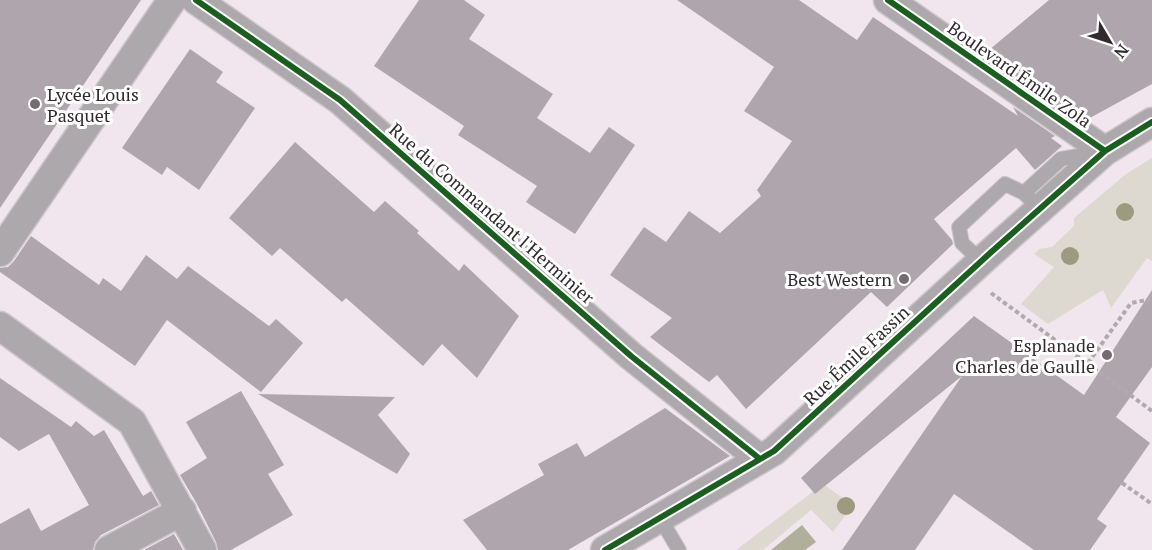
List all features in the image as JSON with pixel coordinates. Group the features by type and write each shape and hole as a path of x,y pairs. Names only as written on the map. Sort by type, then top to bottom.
{"street":[{"path":"0,252 172,0"},
{"name":"Rue du Commandant l'Herminier","path":"196,0 340,100 631,356 760,459"},
{"name":"Boulevard Émile Zola","path":"888,0 1105,151"},
{"name":"Rue Émile Fassin","path":"605,550 774,451 981,261 1032,201 1152,122"},
{"path":"0,326 132,422 202,550"},
{"path":"109,550 182,510"}],"lane":[{"path":"981,261 962,243 959,227 1005,184 1032,201"},
{"path":"660,518 679,550"}],"path":[{"path":"992,294 1152,411"},
{"path":"1088,363 1131,303 1152,299"},
{"path":"1122,483 1152,504"}],"shaded area":[{"path":"1152,158 1152,261 1147,258 1111,308 1103,290 1048,324 1021,304 1054,267 1034,254 1039,249 1052,247 1074,226 1074,218 1126,174"},
{"path":"823,484 853,505 833,532 811,510 763,550 736,550"},
{"path":"802,525 816,542 805,550 771,550"}],"building":[{"name":"Lycée Louis Pasquet","path":"0,0 141,0 0,208"},
{"path":"419,0 464,0 485,15 469,39 553,94 537,118 590,153 609,127 635,145 575,234 526,202 537,186 458,135 464,126 374,66"},
{"path":"677,0 799,0 857,40 873,17 1018,116 1013,107 1055,136 1051,138 1062,146 1035,170 1016,148 934,219 953,244 887,307 871,292 746,409 717,375 709,382 650,337 672,318 610,275 644,227 666,242 689,211 720,233 761,196 757,190 792,141 744,111 774,67"},
{"path":"1049,0 1152,0 1152,84 1088,119 989,50"},
{"path":"190,49 223,72 216,82 255,108 199,190 167,167 162,175 122,148"},
{"path":"295,142 374,212 385,201 459,271 464,264 519,316 477,378 442,344 423,366 346,298 342,302 280,248 272,256 229,218"},
{"path":"31,236 99,285 103,278 121,291 146,255 177,279 188,266 269,326 276,319 303,343 261,392 167,320 135,366 0,272 0,268 8,267 14,261"},
{"path":"1152,290 1152,367 1116,417 1150,443 1097,519 1107,526 1090,550 1034,550 954,494 915,550 842,550 962,376 815,494 801,478 974,316 1084,395"},
{"path":"0,378 71,427 76,421 94,436 104,430 143,496 151,491 159,505 101,535 95,542 93,550 0,550 0,524 29,508 41,531 89,505 49,434 19,451 0,437"},
{"path":"241,391 284,465 268,474 293,515 231,550 218,550 197,504 180,475 207,458 186,422"},
{"path":"258,394 395,397 378,415 410,454 397,474"},
{"path":"665,408 730,456 568,550 487,550 463,520 544,475 538,464 577,443 585,457"},
{"path":"174,534 183,550 144,550"}],"cycle path":[{"path":"196,0 340,100 631,356 760,459"},
{"path":"888,0 1105,151"},
{"path":"605,550 774,451 1105,151 1152,122"}],"place":[{"name":"Lycée Louis Pasquet","path":"35,104"},
{"name":"Best Western","path":"904,279"},
{"name":"Esplanade Charles de Gaulle","path":"1107,355"}]}
